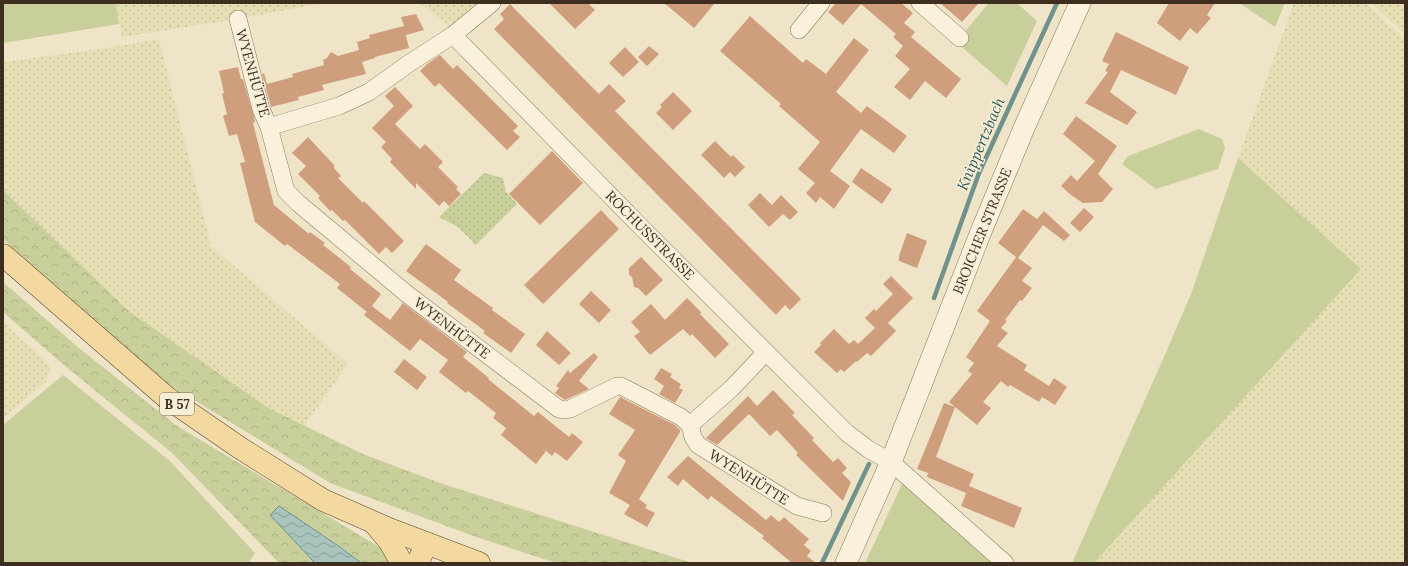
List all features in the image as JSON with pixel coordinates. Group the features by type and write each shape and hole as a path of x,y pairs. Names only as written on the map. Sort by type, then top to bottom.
{"main road":[{"name":"B 57","path":"3,255 166,397 240,448 323,500 426,543 444,556 479,563"},
{"path":"373,522 389,541 402,563"},
{"path":"418,563 426,543"}],"street":[{"path":"453,35 492,3"},
{"path":"799,30 821,3"},
{"path":"920,3 960,38"},
{"name":"BROICHER STRASSE","path":"846,563 891,462 1013,155 1080,3"},
{"name":"WYENHÜTTE","path":"238,19 261,109 270,127 286,191 298,203 407,294 559,409 570,409 616,386 622,386 681,417 690,425 693,437 698,445 797,506 823,513"},
{"name":"WYENHÜTTE","path":"270,127 339,106 369,92 408,64 453,35"},
{"name":"ROCHUSSTRASSE","path":"453,35 642,228 847,433 868,449 891,462"},
{"path":"690,425 732,388 766,352"},
{"path":"891,462 1005,563"}],"shaded area":[{"path":"116,3 323,3 238,19 122,37"},
{"path":"419,3 484,3 453,29"},
{"path":"1294,3 1366,3 1405,39 1405,563 1094,563 1360,269 1238,158"},
{"path":"1371,3 1405,3 1405,34"},
{"path":"159,39 211,246 348,364 304,426 270,409 130,312 3,190 3,62 100,49"},
{"path":"3,322 49,364 50,370 46,382 3,418"}],"green space":[{"path":"3,3 116,3 119,24 3,43"},
{"path":"989,3 1017,3 1037,21 1007,86 956,42"},
{"path":"1239,3 1285,3 1275,27"},
{"path":"1199,129 1222,139 1225,148 1218,169 1156,189 1122,164 1128,156"},
{"path":"1238,158 1361,269 1094,563 1072,563 1191,294"},
{"path":"484,173 503,178 506,192 517,204 476,245 458,227 439,217"},
{"path":"3,190 130,312 270,409 363,454 440,483 692,563 556,563 476,537 330,483 168,384 91,321 3,239"},
{"path":"3,282 79,348 177,426 381,548 395,563 279,563 172,453 65,366 3,312"},
{"path":"63,375 170,461 255,553 249,563 3,563 3,425"},
{"path":"903,482 1002,563 865,563"}],"water":[{"path":"279,506 361,563 315,563 270,515"}],"building":[{"path":"549,3 588,3 595,10 575,29"},
{"path":"664,3 715,3 694,28"},
{"path":"836,3 901,3 913,13 904,23 915,32 911,37 961,79 946,98 925,81 910,100 894,87 910,69 895,56 903,46 893,37 896,34 861,4 843,25 828,12"},
{"path":"940,3 979,3 962,22"},
{"path":"1169,3 1215,3 1207,15 1211,18 1197,34 1190,28 1180,41 1157,23"},
{"path":"510,4 599,94 609,84 626,101 615,111 801,299 790,310 785,305 776,315 494,29 504,19 500,14"},
{"path":"416,14 424,30 406,35 404,27 409,48 362,62 366,74 322,85 324,90 298,97 299,100 271,107 262,74 264,73 267,84 293,77 292,74 324,65 323,60 327,58 331,52 338,56 359,50 357,42 370,38 369,35 404,26 401,17"},
{"path":"750,16 803,63 806,59 826,74 854,38 869,50 836,92 861,113 867,106 907,136 894,153 861,129 830,171 850,186 834,209 820,197 816,203 806,193 815,183 798,169 820,142 779,106 781,104 720,51"},
{"path":"1116,32 1189,67 1176,95 1121,70 1110,92 1137,112 1127,125 1085,103 1108,72 1105,71 1109,64 1102,61"},
{"path":"649,46 659,54 647,66 638,57"},
{"path":"625,47 639,62 623,77 609,63"},
{"path":"440,55 453,69 457,65 518,126 513,131 520,137 507,150 439,83 435,87 420,71"},
{"path":"238,67 254,117 255,122 253,123 274,205 309,234 310,232 325,243 323,245 351,267 350,269 381,294 372,306 390,320 403,303 467,352 463,357 534,416 538,412 569,437 572,433 583,442 567,461 555,452 552,456 546,451 536,464 501,435 506,428 493,418 496,413 468,391 466,393 439,372 448,360 420,339 410,351 364,315 367,312 337,288 340,284 287,244 285,246 255,222 240,163 245,162 237,134 229,136 223,116 227,114 222,94 224,93 219,71"},
{"path":"395,87 413,106 395,124 420,149 425,144 443,162 438,167 458,187 456,189 461,194 449,206 444,201 439,206 416,183 416,189 390,162 392,159 381,147 386,142 372,128 394,106 385,96"},
{"path":"673,92 692,111 673,130 656,113 662,107 660,105"},
{"path":"1076,116 1117,146 1098,174 1113,189 1102,202 1083,203 1061,186 1071,175 1077,181 1095,161 1063,134"},
{"path":"308,137 334,165 334,168 341,176 338,178 363,203 364,201 404,241 392,253 386,247 379,254 345,220 343,221 332,210 330,211 318,198 320,196 298,174 306,166 292,153"},
{"path":"715,141 731,157 733,155 745,167 735,177 730,172 724,178 701,155"},
{"path":"552,151 583,183 540,225 509,194"},
{"path":"861,168 892,189 882,204 852,182"},
{"path":"760,193 772,205 781,195 798,212 790,220 783,214 769,227 748,205"},
{"path":"1084,208 1094,217 1080,232 1070,223"},
{"path":"1023,209 1037,219 1044,211 1070,235 1064,241 1043,225 1018,258 1032,268 1022,281 1032,288 1022,301 1020,300 1005,320 1007,321 1001,328 1008,333 997,346 1027,365 1024,370 1049,386 1054,378 1067,387 1055,405 1042,397 1039,402 1010,385 1008,387 1001,381 983,402 991,408 977,425 949,402 972,374 968,371 974,363 966,357 990,321 977,311 1016,257 998,243"},
{"path":"601,210 619,229 543,304 524,285"},
{"path":"907,233 927,241 917,268 899,261 899,256"},
{"path":"426,244 461,270 454,280 493,308 492,310 525,334 511,353 483,333 485,331 406,271"},
{"path":"641,257 663,280 646,296 638,288 634,287 632,277 629,275 629,268"},
{"path":"891,276 913,298 888,323 896,331 871,356 867,353 844,372 841,369 837,373 814,352 821,345 820,343 834,329 849,344 854,340 858,344 875,328 865,318 874,309 876,311 893,294 883,284"},
{"path":"591,291 611,310 599,323 579,304"},
{"path":"687,298 729,344 715,358 692,334 690,336 683,329 650,355 634,336 640,332 631,322 651,304 665,320"},
{"path":"547,331 571,353 559,365 536,345"},
{"path":"594,353 598,357 579,381 589,389 565,400 555,393 559,388 556,386 568,370 570,373"},
{"path":"404,359 427,377 417,390 394,372"},
{"path":"661,368 672,374 670,377 681,384 679,388 683,390 675,403 659,394 664,386 654,379"},
{"path":"773,390 795,413 792,415 814,438 812,440 833,462 838,458 847,468 842,473 851,482 843,501 796,455 798,453 777,430 770,436 749,414 717,445 706,438 748,396 757,406"},
{"path":"620,397 675,425 680,430 639,499 647,505 645,508 655,513 647,527 624,514 630,505 609,493 626,461 618,455 635,430 609,414"},
{"path":"944,403 955,407 936,457 974,474 966,493 927,477 928,473 917,469"},
{"path":"688,456 766,520 771,515 779,522 784,517 809,539 804,545 811,551 807,556 816,563 792,563 762,538 764,536 711,496 708,500 683,479 678,486 667,477"},
{"path":"969,486 1022,508 1014,528 961,506"}],"waterway":[{"name":"Knippertzbach","path":"934,298 979,173 1057,3"},
{"name":"Knippertzbach","path":"822,563 869,464"}]}
